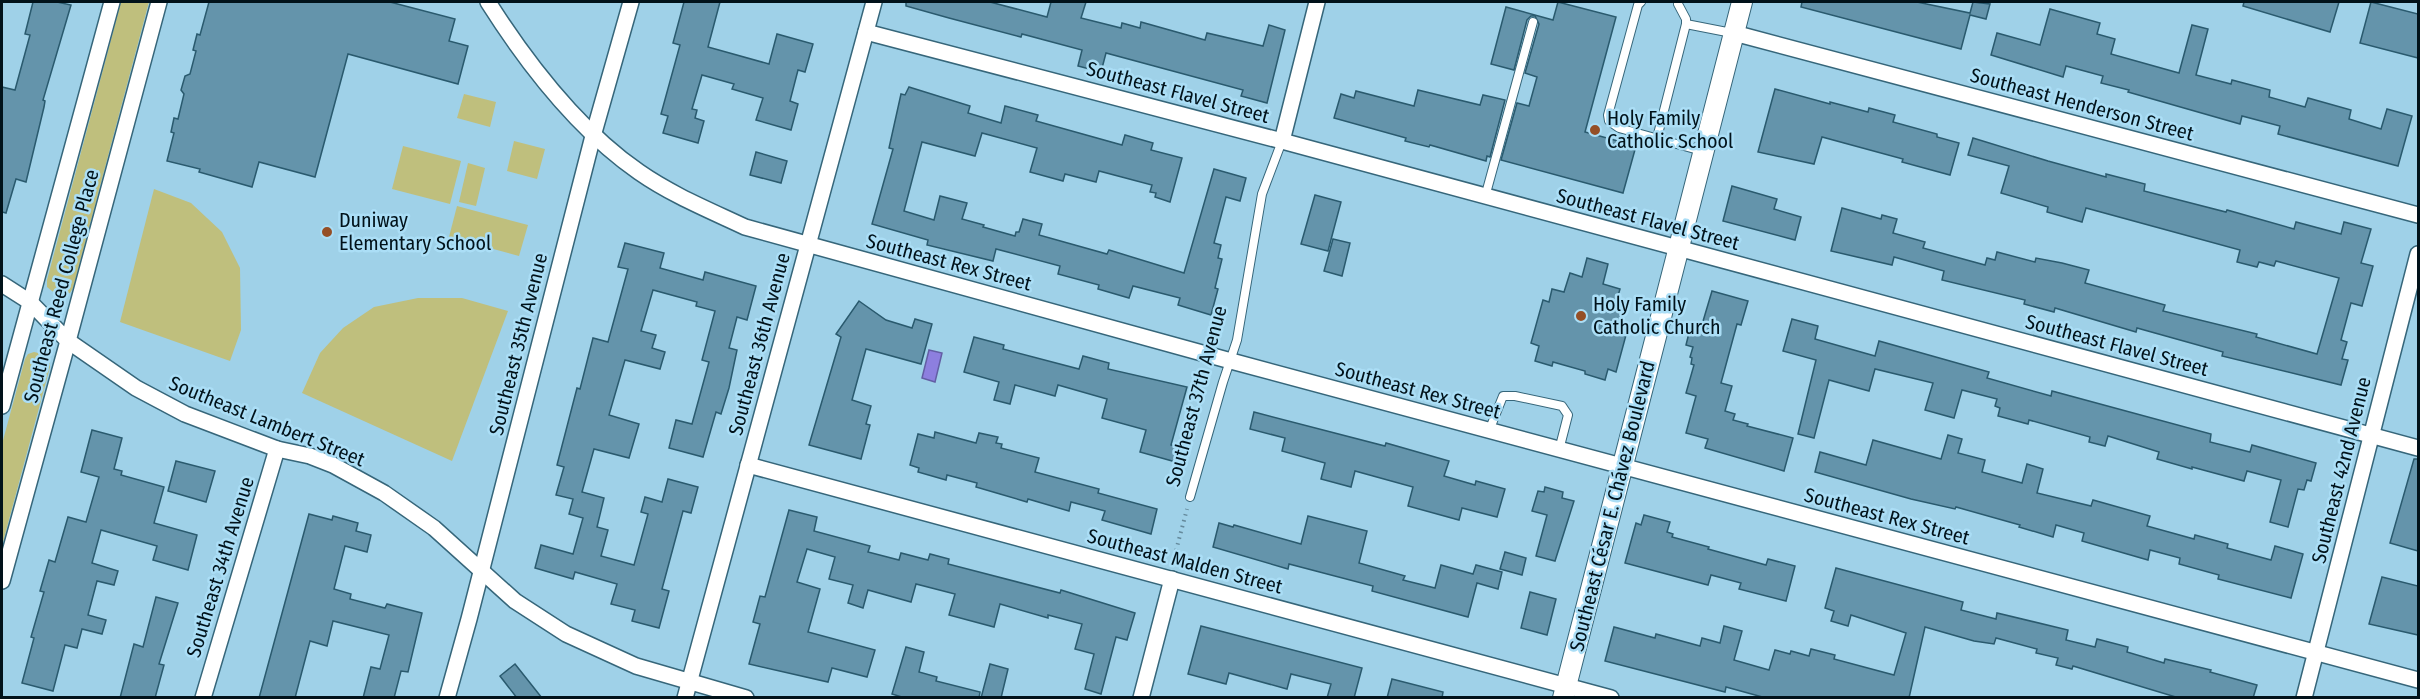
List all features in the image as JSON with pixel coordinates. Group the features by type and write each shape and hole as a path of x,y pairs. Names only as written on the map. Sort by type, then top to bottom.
{"street":[{"name":"Southeast Reed College Place","path":"2,406 112,2"},
{"name":"Southeast Reed College Place","path":"2,581 159,2"},
{"name":"Southeast Rex Street","path":"488,2 507,31 554,92 593,136 639,172 685,200 745,227 1559,450 2418,680"},
{"name":"Southeast 35th Avenue","path":"447,698 593,136 631,2"},
{"name":"Southeast 36th Avenue","path":"685,698 874,2"},
{"name":"Southeast 37th Avenue","path":"1282,141 1317,2"},
{"name":"Southeast César E. Chávez Boulevard","path":"1565,692 1742,2"},
{"name":"Southeast Flavel Street","path":"866,32 1282,141 1678,250 2418,448"},
{"name":"Southeast Henderson Street","path":"1734,33 2418,216"},
{"name":"Southeast 42nd Avenue","path":"2304,698 2418,254"},
{"name":"Southeast Lambert Street","path":"2,284 30,302 68,341 136,388 185,414 277,449 310,456 333,465 384,493 434,528 515,601 566,634 636,666 746,698"},
{"name":"Southeast 34th Avenue","path":"203,698 277,449"},
{"name":"Southeast Malden Street","path":"748,465 1172,579 1565,692 1611,698"},
{"path":"1141,698 1172,579"}],"lane":[{"path":"1641,2 1638,5 1608,115 1613,125 1619,128 1704,151"},
{"path":"1657,138 1686,24 1686,18 1677,2"},
{"path":"1485,197 1533,22"},
{"path":"1686,24 1734,33"},
{"name":"Southeast 37th Avenue","path":"1190,496 1237,340 1262,194 1282,141"},
{"path":"1489,431 1503,396 1515,396 1562,406 1568,415 1559,450"}],"path":[{"name":"Southeast 37th Avenue","path":"1172,579 1173,557 1190,496"}],"shaded area":[{"path":"121,2 149,2 73,288 70,293 57,295 47,287 47,280"},
{"path":"464,94 496,102 490,127 457,118"},
{"path":"514,141 545,149 537,179 507,171"},
{"path":"403,146 461,161 450,204 392,189"},
{"path":"468,163 485,168 476,206 459,202"},
{"path":"154,189 191,203 222,232 240,268 241,330 230,361 120,322"},
{"path":"457,206 528,225 519,256 449,237"},
{"path":"418,298 462,298 508,311 452,461 302,393 320,353 343,328 374,307"},
{"path":"929,350 942,353 935,382 922,378"},
{"path":"34,352 47,355 50,367 2,546 2,444 25,359 28,354"}],"building":[{"path":"33,2 57,2 71,5 43,100 45,101 44,107 26,182 16,179 6,213 2,212 2,87 15,90 30,35 25,34"},
{"path":"209,2 390,2 455,19 449,41 468,46 458,84 348,54 315,177 259,162 252,187 199,172 200,169 167,161 174,133 171,132 174,118 178,119 184,94 181,90 185,76 190,74 196,51 193,50 197,34 200,35"},
{"path":"684,2 720,2 708,47 769,64 777,34 813,44 805,72 798,70 790,101 798,104 791,130 756,120 763,98 732,89 734,84 702,75 692,109 697,110 695,118 704,121 698,143 663,133 668,116 661,114 680,45 673,43"},
{"path":"906,2 990,2 1047,17 1051,2 1086,2 1081,18 1121,28 1122,23 1140,28 1141,22 1205,40 1207,33 1263,46 1269,25 1285,30 1267,103 1241,96 1243,90 1106,53 1101,72 1078,66 1082,50 949,18 906,6"},
{"name":"Holy Family Catholic School","path":"1558,2 1616,17 1585,132 1636,146 1623,193 1501,160 1517,103 1529,106 1537,77 1525,73 1539,24 1535,16 1527,20 1514,70 1491,64 1506,7 1553,20"},
{"path":"1802,2 1917,2 1970,13 1973,2 1990,4 1986,19 1970,15 1961,49 1801,7"},
{"path":"2244,2 2339,2 2330,32 2243,6"},
{"path":"2371,2 2418,14 2418,58 2360,43"},
{"path":"2050,9 2100,23 2097,34 2115,39 2111,54 2179,73 2192,25 2208,29 2196,75 2231,84 2232,80 2270,90 2269,97 2305,107 2308,98 2351,110 2349,119 2381,129 2387,109 2412,116 2398,166 2278,134 2280,126 2242,116 2240,124 2128,92 2129,90 2101,83 2103,76 2066,66 2063,77 1991,55 1997,33 2040,45"},
{"path":"909,87 970,106 968,113 1001,123 1005,106 1038,115 1036,121 1122,145 1125,135 1153,143 1151,150 1182,158 1170,202 1155,197 1156,193 1150,192 1152,185 1099,171 1096,182 1065,174 1063,181 1030,172 1037,148 982,133 975,156 922,142 904,211 934,220 940,196 967,203 962,219 984,225 983,227 1015,236 1016,232 1019,232 1023,219 1042,224 1039,235 1107,254 1109,250 1184,273 1214,169 1246,178 1240,201 1226,197 1214,243 1221,245 1218,258 1222,259 1215,288 1218,289 1211,315 1178,305 1180,298 1133,286 1129,298 1098,289 1099,285 1058,274 1060,266 996,249 993,261 927,245 928,240 872,224 893,149 889,148 901,94 905,95"},
{"path":"1775,89 1830,104 1830,102 1868,112 1869,108 1895,115 1893,122 1937,134 1937,137 1959,143 1950,175 1902,162 1903,159 1822,137 1814,164 1758,152"},
{"path":"1418,90 1480,105 1483,95 1505,100 1490,157 1487,156 1486,161 1430,145 1429,147 1405,141 1406,138 1334,118 1341,94 1354,98 1356,91 1414,106"},
{"path":"1973,138 2106,177 2106,174 2145,184 2144,191 2226,212 2227,210 2294,229 2296,222 2341,234 2344,222 2371,229 2361,263 2373,266 2362,306 2351,303 2341,340 2347,342 2342,359 2348,360 2341,385 2222,356 2223,352 2137,328 2136,332 2055,308 2054,312 2024,304 2025,300 1942,280 1944,271 1894,257 1892,265 1831,251 1842,208 1881,219 1882,215 1897,219 1893,233 1925,242 1923,248 1985,265 1987,258 1995,260 1997,252 2035,262 2036,258 2089,270 2085,283 2165,305 2163,311 2257,334 2256,337 2317,354 2339,278 2276,261 2274,266 2259,262 2257,267 2237,262 2240,250 2086,208 2082,222 2047,212 2048,207 2001,193 2009,166 1968,155"},
{"path":"756,152 787,161 781,183 750,175"},
{"path":"1732,186 1777,199 1774,209 1801,217 1795,240 1723,221"},
{"path":"1315,195 1341,202 1328,251 1301,244"},
{"path":"1333,239 1350,243 1342,276 1324,271"},
{"path":"625,243 664,253 660,268 703,280 705,272 756,286 747,320 737,317 729,348 737,350 729,388 721,414 716,412 703,457 669,448 676,420 692,424 709,362 702,360 715,311 696,306 697,302 653,290 641,331 656,335 652,348 665,352 660,369 625,360 609,415 639,424 629,458 594,449 582,492 604,498 597,527 608,530 601,556 634,565 648,514 641,512 645,497 662,502 668,479 698,487 691,513 683,511 662,589 669,591 659,628 632,621 635,610 611,604 617,584 575,572 573,579 535,568 541,545 573,554 583,518 569,514 573,499 556,495 564,467 557,465 593,338 608,342 628,269 618,267"},
{"name":"Holy Family Catholic Church","path":"1587,258 1608,264 1603,284 1620,289 1615,306 1626,309 1622,322 1629,324 1616,372 1608,369 1605,380 1585,374 1585,371 1553,362 1552,366 1535,361 1539,346 1531,343 1543,300 1549,302 1552,289 1564,292 1570,273 1582,277"},
{"path":"1712,291 1748,301 1741,325 1737,324 1721,383 1732,386 1725,411 1735,414 1733,420 1748,424 1747,426 1793,438 1784,471 1705,448 1708,439 1686,433 1696,396 1686,393 1694,365 1691,364 1692,358 1690,357 1693,347 1686,345 1691,325 1701,328"},
{"path":"859,301 886,320 912,328 915,319 932,324 921,364 866,349 852,400 871,406 866,424 870,425 861,459 809,445 841,337 836,334"},
{"path":"1792,319 1818,326 1815,339 1875,356 1879,341 1989,372 1987,378 2051,396 2052,391 2211,434 2210,442 2250,452 2252,445 2316,463 2311,481 2307,480 2304,490 2298,489 2288,527 2270,522 2281,480 2247,471 2244,481 2192,467 2192,469 2157,459 2159,452 2108,436 2105,446 2089,442 2090,437 2029,420 2028,424 1998,416 2000,408 1995,406 1997,399 1962,390 1954,418 1925,410 1933,383 1875,369 1869,391 1829,380 1814,438 1798,434 1816,360 1783,351"},
{"path":"974,337 1004,345 1003,349 1079,369 1083,356 1109,363 1108,369 1187,387 1171,445 1187,449 1183,464 1140,452 1146,430 1102,418 1107,399 1058,385 1055,396 1015,385 1010,404 994,400 999,382 964,372"},
{"path":"1254,412 1385,446 1386,443 1449,461 1444,476 1475,485 1476,481 1505,489 1497,517 1462,508 1459,520 1408,506 1413,487 1355,471 1351,487 1321,479 1325,463 1282,451 1285,438 1250,429"},
{"path":"92,430 122,438 114,469 122,471 121,475 164,487 154,523 197,535 188,570 153,560 157,546 101,530 92,563 118,571 114,585 97,581 88,615 106,620 102,634 82,629 77,648 65,645 53,691 22,683 34,638 31,637 44,592 40,591 49,560 55,562 68,517 86,522 99,477 81,472"},
{"path":"935,432 976,443 979,433 998,437 996,443 1002,444 1001,448 1039,458 1035,472 1099,489 1098,493 1157,509 1151,534 1102,520 1105,511 1071,502 1069,511 976,487 977,483 947,475 946,480 918,472 919,468 910,465 918,434 934,438"},
{"path":"1948,435 1962,439 1958,453 1985,460 1982,472 2022,483 2027,464 2043,469 2037,493 2091,506 2093,500 2150,516 2147,526 2194,539 2195,535 2228,544 2227,548 2271,560 2275,546 2303,554 2291,598 2218,579 2219,575 2179,564 2180,558 2150,550 2148,560 2082,541 2084,533 2056,525 2053,537 1956,507 1955,509 1911,499 1815,472 1820,452 1866,465 1873,440 1941,459"},
{"path":"2414,459 2418,459 2418,551 2390,543"},
{"path":"176,461 215,471 206,502 168,491"},
{"path":"1545,487 1563,492 1562,498 1574,501 1555,561 1536,556 1547,515 1532,511 1538,491 1544,492"},
{"path":"789,510 817,517 814,531 870,546 868,552 899,560 901,553 928,560 930,554 949,559 948,564 1060,593 1061,590 1135,613 1127,640 1116,637 1101,694 1085,689 1094,654 1075,649 1082,624 1048,615 1048,618 1000,604 994,627 949,615 955,594 916,584 911,602 868,590 863,608 848,603 853,585 829,579 835,557 807,549 797,582 820,589 808,632 875,650 867,677 832,668 828,682 749,664 760,624 753,622 760,596 765,597"},
{"path":"309,514 332,520 333,516 358,523 356,531 371,535 367,552 345,546 334,589 351,594 350,599 385,608 387,604 422,613 408,672 401,671 394,698 363,698 371,667 380,669 389,635 333,621 327,646 310,641 295,698 259,698"},
{"path":"1644,515 1670,522 1667,532 1673,534 1672,537 1766,565 1768,559 1795,566 1786,601 1739,589 1741,583 1711,575 1708,585 1625,563 1636,523 1641,525"},
{"path":"1308,516 1367,531 1359,563 1405,576 1403,580 1435,588 1441,565 1473,574 1476,565 1502,572 1498,589 1477,583 1468,617 1372,591 1373,586 1289,564 1288,569 1213,547 1219,523 1301,544"},
{"path":"1505,552 1526,558 1522,575 1500,569"},
{"path":"1836,568 1963,602 1961,610 1996,619 1997,613 2068,630 2066,640 2095,647 2097,639 2128,647 2127,652 2164,663 2165,659 2211,670 2210,672 2257,685 2253,698 2179,698 2073,666 2072,669 2056,665 2058,658 2036,653 2037,649 1996,638 1994,644 1974,641 1925,627 1909,698 1766,698 1726,687 1725,692 1605,661 1614,627 1655,638 1656,634 1700,646 1702,638 1720,643 1724,626 1742,631 1734,660 1769,670 1775,650 1809,656 1811,649 1835,655 1834,659 1894,675 1906,633 1851,615 1848,626 1831,621 1834,611 1825,608"},
{"path":"2382,577 2418,586 2418,635 2369,624"},
{"path":"1530,592 1556,599 1547,635 1521,628"},
{"path":"156,597 178,603 159,664 164,665 155,698 120,698 134,644 143,647"},
{"path":"1201,626 1362,668 1354,698 1327,698 1331,684 1291,674 1287,689 1229,673 1226,684 1188,674"},
{"path":"906,647 924,652 919,672 937,677 936,681 980,692 979,698 905,698 892,694"},
{"path":"515,664 542,698 517,698 500,676"},
{"path":"990,664 1008,669 1001,698 981,698"},
{"path":"1392,679 1443,692 1442,698 1387,698"}],"place":[{"name":"Holy Family Catholic School","path":"1595,130"},
{"name":"Duniway Elementary School","path":"327,232"},
{"name":"Holy Family Catholic Church","path":"1581,316"}]}
